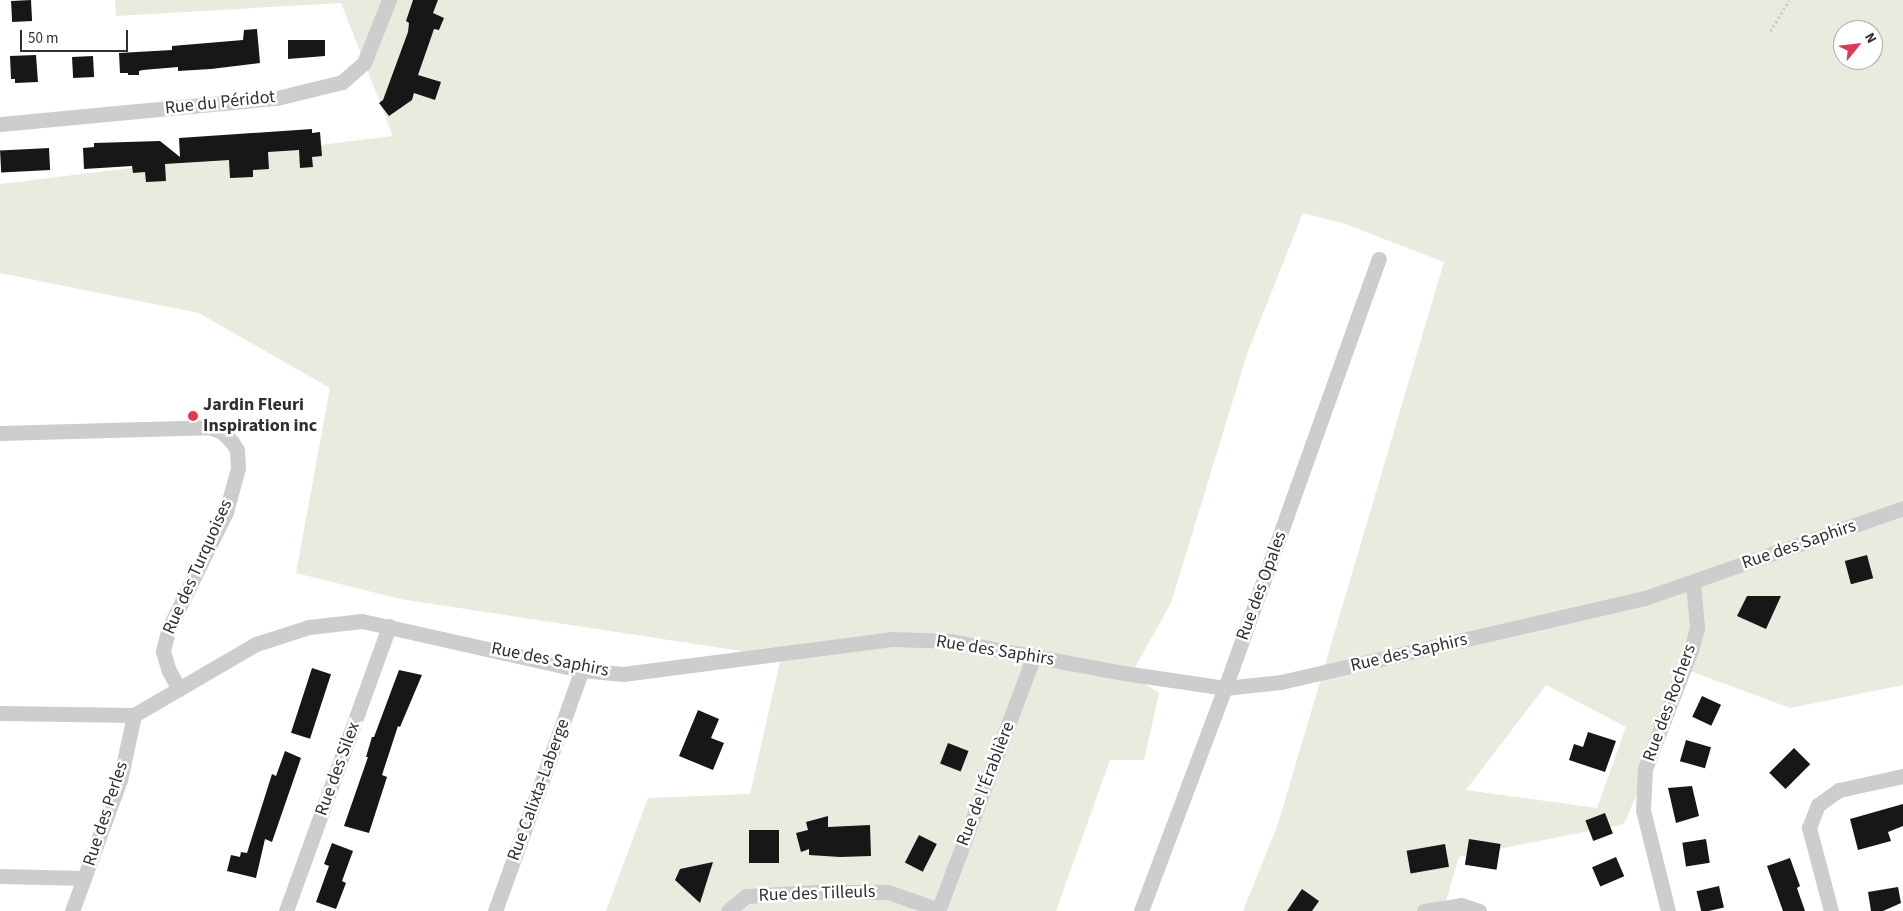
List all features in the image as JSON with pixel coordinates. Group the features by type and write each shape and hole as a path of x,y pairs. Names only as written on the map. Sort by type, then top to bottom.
{"street":[{"name":"Rue du Péridot","path":"0,124 278,98 342,82 364,63 389,0"},
{"name":"Rue des Opales","path":"1141,911 1225,688 1379,259"},
{"name":"Rue des Turquoises","path":"0,433 209,427 222,432 232,442 237,450 238,468 226,512 168,628 164,651 168,669 179,689"},
{"name":"Rue des Saphirs","path":"134,715 256,644 310,627 362,621 582,670 623,674 892,640 951,641 1225,688 1281,682 1645,598 1693,583 1903,508"},
{"name":"Rue des Rochers","path":"1668,911 1643,810 1646,768 1691,650 1697,627 1693,583"},
{"name":"Rue des Silex","path":"286,911 389,626"},
{"name":"Rue de l'Érablière","path":"938,911 1034,656"},
{"name":"Rue Calixta-Laberge","path":"495,911 582,670"},
{"path":"0,713 134,715"},
{"name":"Rue des Perles","path":"72,911 120,780 134,715"},
{"path":"1831,911 1809,828 1818,805 1839,790 1903,776"},
{"path":"0,876 84,878"},
{"name":"Rue des Tilleuls","path":"728,911 746,896 815,892 888,892 938,911"},
{"path":"1424,911 1462,905 1479,911"}],"path":[{"path":"1770,31 1789,0"}],"shaded area":[{"path":"115,0 1903,0 1903,685 1790,708 1690,671 1624,824 1459,857 1443,911 1243,911 1278,824 1444,262 1345,224 1303,213 1248,351 1171,603 1131,675 1159,693 1144,760 1110,760 1056,911 606,911 648,798 750,794 781,657 400,599 296,573 330,388 199,313 0,273 0,184 393,136 341,3 116,16","holes":["1546,685 1626,727 1597,808 1466,790"]}],"building":[{"path":"31,0 32,21 12,22 11,1"},
{"path":"413,0 438,0 433,13 444,18 439,30 434,29 418,75 441,82 435,100 414,93 412,100 389,116 379,103 383,100 408,32 409,23 406,21"},
{"path":"257,29 260,63 178,71 178,67 143,70 139,71 139,75 120,73 119,53 172,50 172,46 243,40 244,30"},
{"path":"288,40 325,40 325,56 288,59"},
{"path":"36,55 38,82 15,83 15,79 11,79 10,56"},
{"path":"93,56 94,77 73,78 72,57"},
{"path":"312,129 312,133 320,132 322,156 312,157 313,167 300,168 299,150 268,152 269,169 253,170 253,177 230,178 229,160 165,164 166,181 146,182 145,172 133,173 132,166 84,169 83,148 94,147 94,143 160,141 180,157 179,138"},
{"path":"49,148 50,170 1,173 0,151"},
{"path":"1867,555 1873,578 1851,584 1845,561"},
{"path":"1747,596 1781,596 1766,629 1737,616"},
{"path":"312,668 331,674 310,739 291,733"},
{"path":"399,670 422,675 400,727 398,726 382,775 387,777 369,833 344,826 368,757 366,757 372,737 374,737"},
{"path":"1702,696 1721,705 1711,726 1692,717"},
{"path":"698,710 719,719 711,738 724,743 713,770 679,756"},
{"path":"1588,732 1616,741 1605,772 1569,760 1574,744 1583,747"},
{"path":"1686,740 1711,747 1705,768 1680,761"},
{"path":"948,743 969,751 961,771 940,764"},
{"path":"1794,748 1810,764 1786,789 1769,773"},
{"path":"285,751 301,758 272,842 265,839 256,878 227,871 231,855 240,857 241,852 247,853 272,774 276,776"},
{"path":"1692,786 1699,816 1676,823 1668,788"},
{"path":"1903,804 1903,826 1888,832 1891,841 1858,850 1850,819"},
{"path":"1605,813 1613,834 1593,841 1585,821"},
{"path":"828,816 828,827 870,825 871,856 809,855 809,849 801,852 796,833 808,830 806,822"},
{"path":"749,830 779,830 779,863 749,863"},
{"path":"919,835 937,844 923,872 905,863"},
{"path":"1469,839 1501,844 1497,870 1465,865"},
{"path":"1706,839 1710,863 1686,866 1682,843"},
{"path":"332,843 353,851 342,881 346,883 336,909 316,902 329,866 324,864"},
{"path":"1445,844 1449,867 1411,873 1407,851"},
{"path":"1616,857 1624,876 1600,886 1592,867"},
{"path":"1790,858 1800,886 1797,888 1805,911 1783,911 1767,866"},
{"path":"713,862 700,903 675,880 680,869"},
{"path":"1719,886 1724,907 1701,911 1697,891"},
{"path":"1898,887 1901,903 1883,911 1871,911 1868,892"},
{"path":"1302,889 1319,901 1312,911 1287,911"}],"place":[{"name":"Jardin Fleuri Inspiration inc","path":"193,416"}]}
